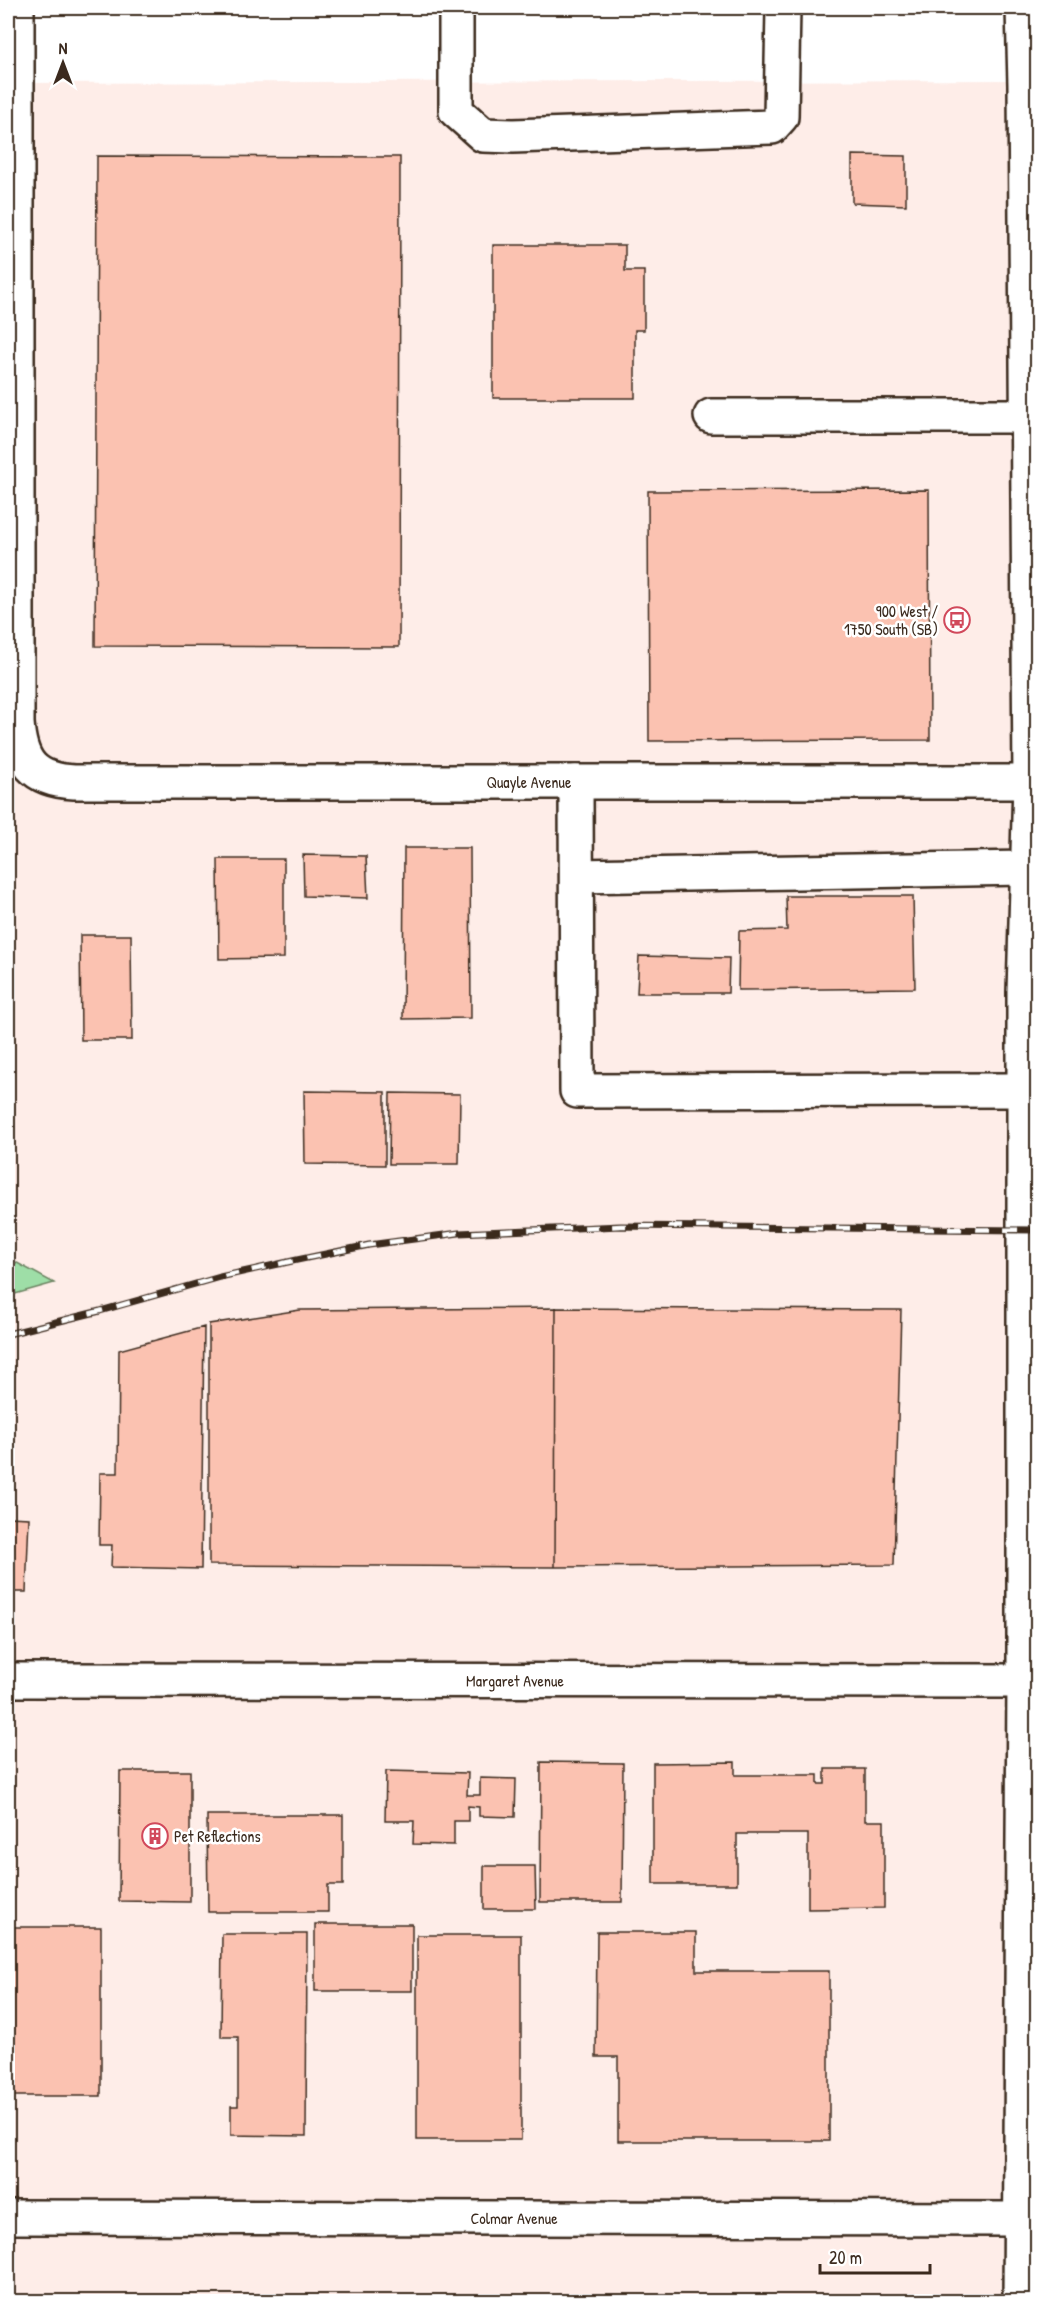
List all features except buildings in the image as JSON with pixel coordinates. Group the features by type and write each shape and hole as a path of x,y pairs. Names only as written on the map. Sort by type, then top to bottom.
{"street":[{"name":"Quayle Avenue","path":"17,8 17,723 25,759 32,769 51,779 74,782 1034,779"},
{"path":"456,8 456,111 483,135 513,136 772,127 781,117 783,8"},
{"path":"1020,2301 1020,2219 1029,2008 1024,1681 1031,1480 1024,1090 1031,992 1028,868 1034,779 1028,416 1032,348 1032,188 1023,8"},
{"path":"711,416 1028,416"},
{"path":"576,782 577,1091 1024,1090"},
{"path":"577,876 1028,868"},
{"name":"Margaret Avenue","path":"8,1680 1024,1681"},
{"name":"Colmar Avenue","path":"8,2217 1020,2219"}],"shaded area":[{"path":"1037,80 1037,2301 8,2301 8,83"}],"green space":[{"path":"8,1258 54,1283 8,1296"}],"railway":[{"path":"8,1334 220,1277 369,1245 459,1233 621,1226 1038,1230"}],"place":[{"name":"900 West / 1750 South (SB)","path":"957,620"},
{"name":"Pet Reflections","path":"155,1836"}]}
